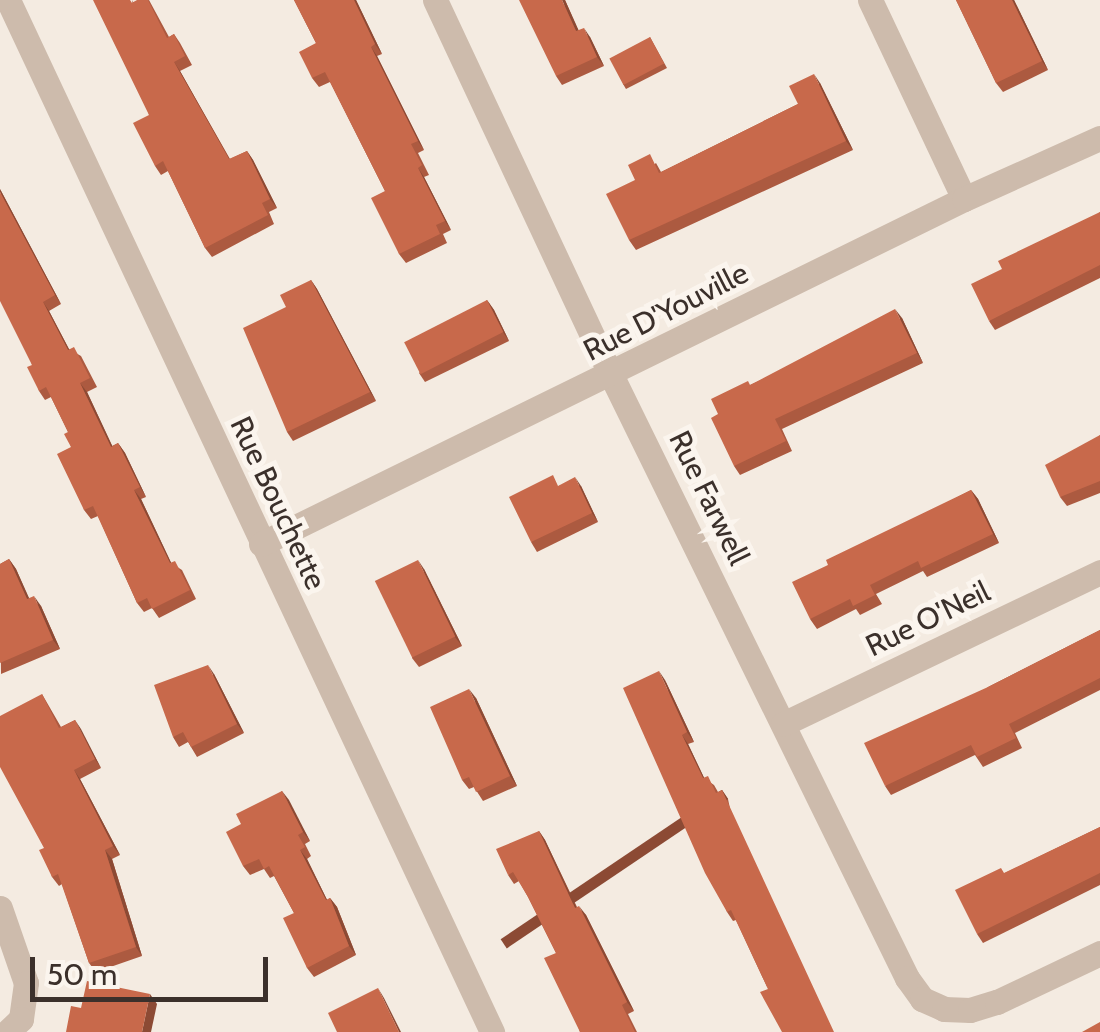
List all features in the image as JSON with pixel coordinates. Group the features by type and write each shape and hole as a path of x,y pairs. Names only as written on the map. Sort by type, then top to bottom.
{"street":[{"name":"Rue Bouchette","path":"8,0 492,1032"},
{"name":"Rue Farwell","path":"434,0 612,376 906,978 922,999 944,1010 970,1010 997,1002 1100,953"},
{"path":"870,0 964,199"},
{"name":"Rue D'Youville","path":"262,544 612,376 964,199 1100,138"},
{"name":"Rue O'Neil","path":"783,724 1100,572"},
{"path":"0,908 26,982 22,1019 7,1032"}],"building":[{"path":"93,0 148,0 167,38 174,34 185,56 174,62 229,159 247,151 270,199 262,203 268,215 205,248 163,161 155,166 133,123 149,115"},
{"path":"294,0 354,0 375,44 371,47 418,141 411,144 422,165 418,168 445,221 436,225 440,234 399,254 371,198 385,191 325,72 312,78 299,52 316,43"},
{"path":"519,0 562,0 576,31 584,28 597,57 556,76"},
{"path":"956,0 1012,0 1042,61 996,83"},
{"path":"650,37 664,63 623,85 609,59"},
{"path":"814,74 846,141 629,240 606,194 635,180 628,165 650,154 659,173 798,104 789,86"},
{"path":"0,192 55,295 43,302 68,350 74,347 90,378 80,383 111,447 118,443 140,487 134,490 170,563 175,561 190,590 152,609 147,598 137,603 93,506 84,510 57,454 71,447 64,434 68,432 46,387 39,391 27,367 32,365 0,301"},
{"path":"1100,212 1100,265 989,321 971,284 1002,269 998,261"},
{"path":"311,280 370,392 287,432 243,328 286,307 280,295"},
{"path":"487,300 503,332 420,374 404,342"},
{"path":"895,309 917,353 775,419 786,441 734,466 711,418 718,414 711,399 748,381 750,385"},
{"path":"1100,435 1100,481 1060,497 1045,465"},
{"path":"553,475 558,486 575,477 592,513 531,542 509,497"},
{"path":"971,490 993,534 921,568 918,561 870,585 875,595 853,606 850,599 810,619 792,582 828,565 826,560"},
{"path":"9,559 27,599 34,596 53,640 0,663 0,564"},
{"path":"418,560 455,636 412,657 375,581"},
{"path":"1100,630 1100,678 1009,724 1016,738 977,757 971,745 885,786 864,743 988,687"},
{"path":"208,665 237,724 191,747 183,732 173,737 154,685"},
{"path":"659,671 687,732 682,735 703,778 708,776 716,793 722,790 834,1032 782,1032 760,992 768,989 731,910 727,912 705,873 623,688"},
{"path":"469,689 510,776 476,792 469,777 462,780 430,707"},
{"path":"42,694 59,728 75,720 95,759 74,770 113,846 105,850 136,947 89,963 58,874 52,877 39,850 44,848 0,767 0,716"},
{"path":"282,791 303,832 298,835 305,847 300,850 326,900 330,898 349,946 307,968 283,918 294,913 269,866 264,869 259,859 243,866 226,832 241,824 236,814"},
{"path":"1100,827 1100,873 977,934 955,890 1001,868 1004,873"},
{"path":"539,831 575,908 579,906 627,1002 622,1005 635,1032 580,1032 544,958 556,953 528,897 513,872 508,875 496,849"},
{"path":"87,981 150,994 142,1032 66,1032 71,1006 81,1008"},
{"path":"378,988 399,1032 337,1032 328,1013"},
{"path":"1100,1022 1100,1032 1082,1032"}]}
